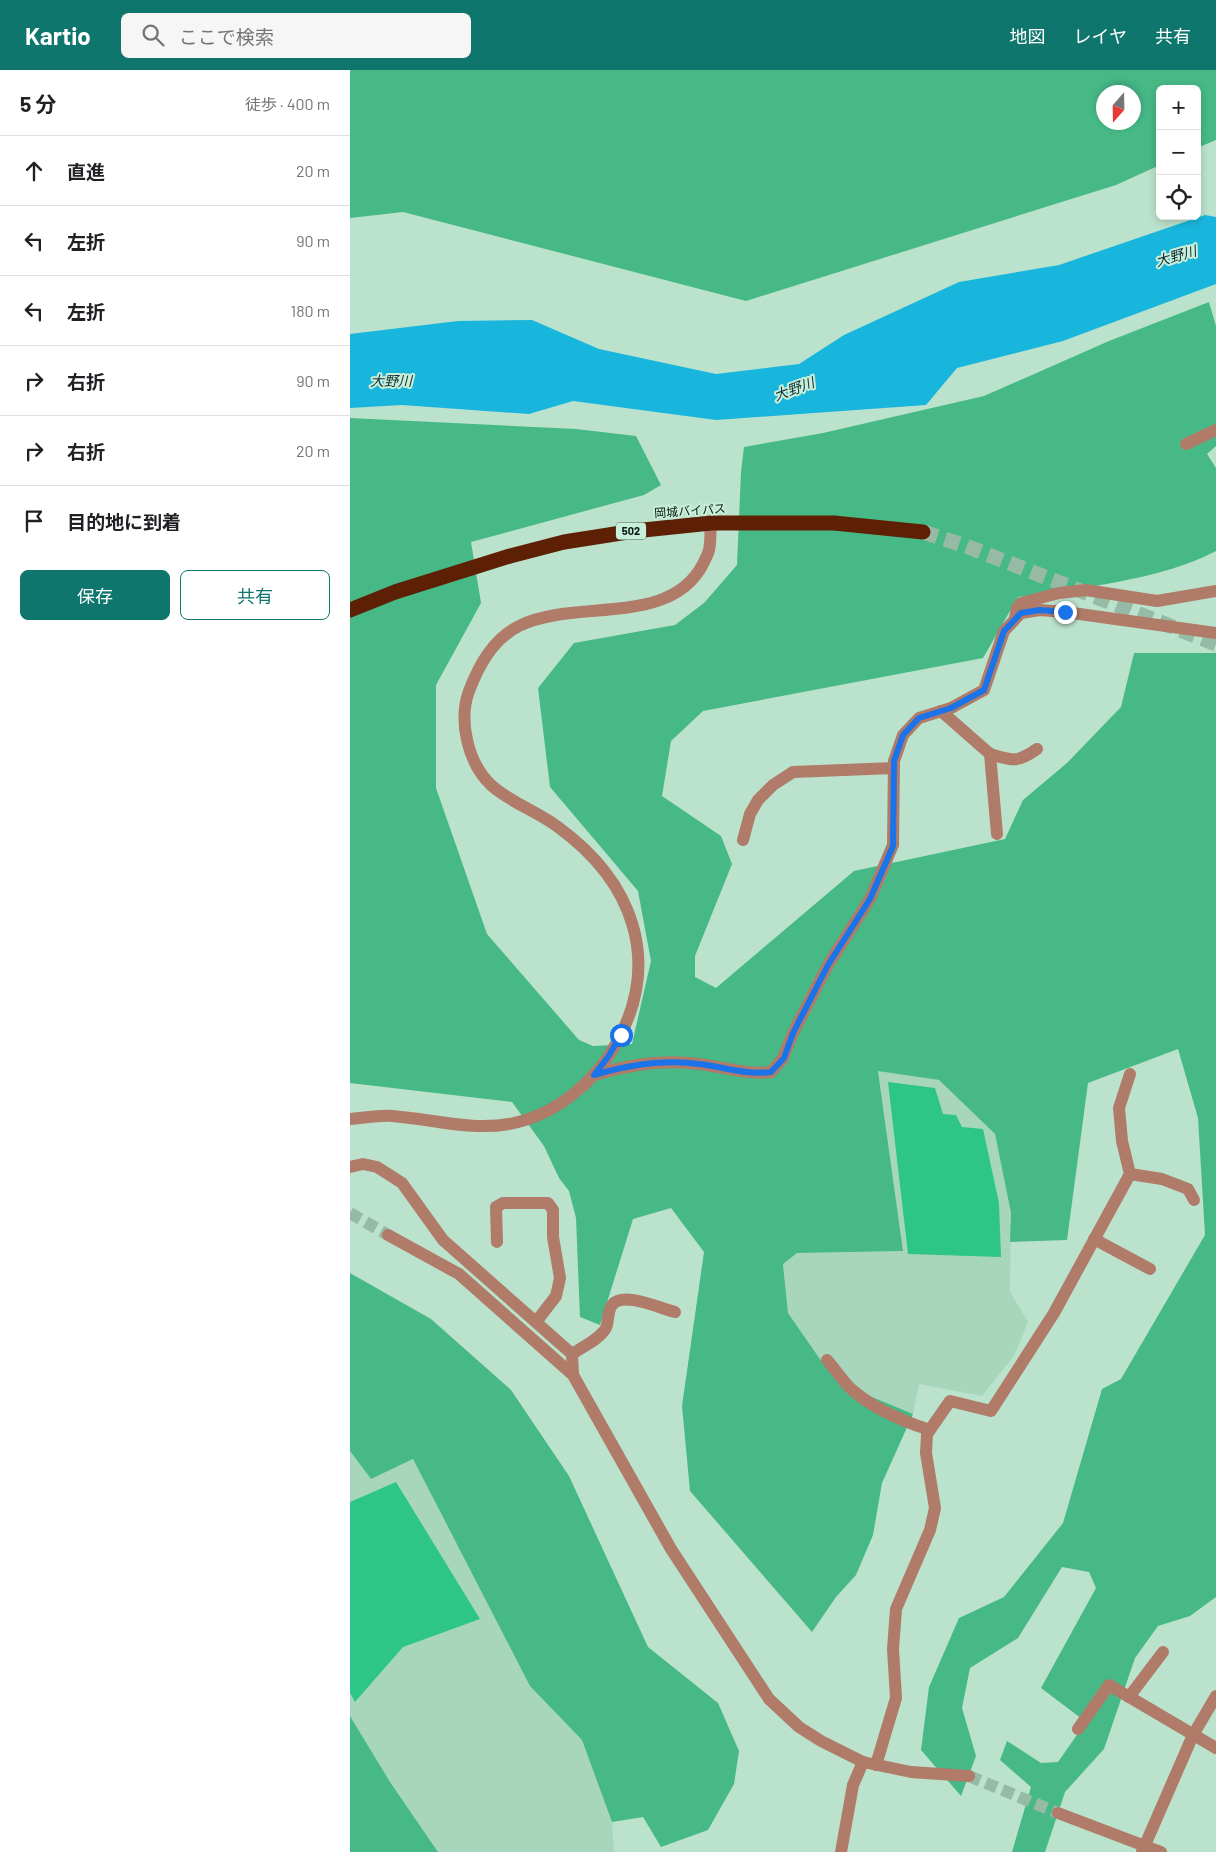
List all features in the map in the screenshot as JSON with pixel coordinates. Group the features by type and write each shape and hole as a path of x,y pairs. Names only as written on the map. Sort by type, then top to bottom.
{"highway":[{"name":"岡城バイパス","path":"350,610 395,592 564,542 634,531 711,523 834,523 923,532"}],"street":[{"path":"1186,444 1216,430"},
{"path":"350,1119 391,1116 455,1126 512,1124 545,1114 594,1075 608,1057 621,1035 631,1008 638,968 633,921 620,890 589,851 556,824 518,805 489,784 472,756 464,726 468,694 487,652 518,626 542,618 660,601 680,592 698,574 709,552 711,523"},
{"path":"1015,619 1017,608 1021,603 1059,593 1086,590 1157,601 1216,591"},
{"path":"594,1075 639,1064 698,1064 754,1074 771,1072 784,1058 793,1033 828,965 870,899 893,846 894,768 903,735 919,718 941,711 984,690 1004,631 1021,613 1057,611 1216,632"},
{"path":"941,711 990,754 1010,760 1021,760 1037,749"},
{"path":"990,754 997,834"},
{"path":"743,840 750,814 758,800 773,786 793,772 894,768"},
{"path":"876,1765 896,1698 893,1649 896,1609 930,1530 934,1508 926,1453 927,1434 950,1401 991,1411 1054,1313 1130,1174 1122,1141 1119,1108 1130,1074"},
{"path":"350,1167 363,1164 377,1167 402,1183 443,1240 572,1354 573,1376"},
{"path":"1130,1174 1162,1179 1188,1189 1194,1200"},
{"path":"497,1242 496,1208 503,1203 548,1203 553,1210 553,1237 560,1278 556,1296 536,1322"},
{"path":"388,1235 459,1274 573,1376 671,1549 769,1699 799,1727 821,1741 863,1762 911,1772 969,1776"},
{"path":"1094,1239 1150,1269"},
{"path":"572,1354 606,1329 610,1307 617,1300 626,1298 674,1312"},
{"path":"828,1360 850,1388 871,1403 905,1422 930,1430"},
{"path":"1129,1696 1163,1652"},
{"path":"1078,1729 1110,1685 1216,1748"},
{"path":"1143,1849 1193,1735 1216,1696"},
{"path":"841,1852 853,1786 863,1762"},
{"path":"1058,1813 1143,1849 1161,1852"}],"shaded area":[{"path":"878,1070 939,1080 995,1134 1011,1213 1010,1292 1028,1322 1014,1356 982,1396 919,1384 913,1414 860,1392 822,1362 788,1313 783,1263 797,1253 903,1251"},
{"path":"350,1451 371,1479 413,1459 530,1685 582,1739 612,1822 614,1852 438,1852 390,1782 350,1716"}],"green space":[{"path":"350,70 1216,70 1216,140 1201,146 1201,85 1156,85 1156,167 1116,185 746,301 403,212 350,218"},
{"path":"1209,302 1216,326 1216,446 1207,454 1216,468 1216,551 1194,561 1146,576 1120,582 1018,597 983,658 703,711 671,741 662,796 721,836 732,864 695,956 695,977 716,988 854,871 1005,839 1023,800 1067,763 1121,707 1134,653 1216,653 1216,1597 1190,1616 1158,1626 1135,1658 1104,1749 1065,1792 1045,1852 1012,1852 1031,1787 1000,1760 1007,1741 1041,1763 1058,1762 1086,1722 1041,1688 1096,1588 1089,1572 1062,1567 1018,1638 970,1668 962,1708 976,1756 961,1796 921,1750 929,1687 959,1618 1004,1597 1063,1523 1102,1389 1121,1379 1205,1235 1198,1118 1178,1049 1088,1083 1067,1240 1010,1242 1011,1213 995,1134 939,1080 878,1071 903,1251 797,1253 783,1264 788,1313 822,1362 860,1392 913,1414 882,1483 873,1535 856,1575 836,1597 812,1632 690,1491 682,1406 704,1252 671,1208 633,1219 600,1325 580,1317 576,1218 569,1191 559,1178 544,1146 512,1102 350,1083 350,418 576,429 636,436 661,485 644,495 471,542 481,603 436,685 436,788 487,934 579,1040 593,1046 632,1044 651,961 638,891 550,787 538,688 574,643 675,625 704,603 737,565 741,472 744,447 823,433 984,396 1109,341"},
{"path":"888,1082 935,1088 943,1114 956,1115 962,1127 983,1129 999,1203 1001,1257 908,1254"},
{"path":"350,1273 431,1319 511,1390 569,1476 648,1647 718,1703 739,1751 734,1784 708,1830 661,1847 643,1817 612,1822 582,1740 530,1686 413,1459 371,1479 350,1451"},
{"path":"396,1482 480,1619 403,1647 355,1702 350,1693 350,1502"},
{"path":"350,1716 390,1782 438,1852 350,1852"}],"water":[{"name":"大野川","path":"1205,215 1216,217 1216,284 1063,341 957,368 926,405 716,420 573,401 529,414 402,405 350,408 350,334 458,321 532,320 599,349 716,374 799,364 844,335 959,282 1059,265 1190,220 1201,220 1201,216"}],"tunnel":[{"path":"923,532 966,546 1216,644"},
{"path":"350,1213 388,1235"},
{"path":"969,1776 1058,1813"}],"route":[{"path":"621,1035 608,1057 594,1075 639,1064 698,1064 754,1074 771,1072 784,1058 793,1033 828,965 870,899 893,846 894,761 903,735 919,718 951,708 984,690 994,666 1004,631 1021,613 1040,610 1065,612"}]}
